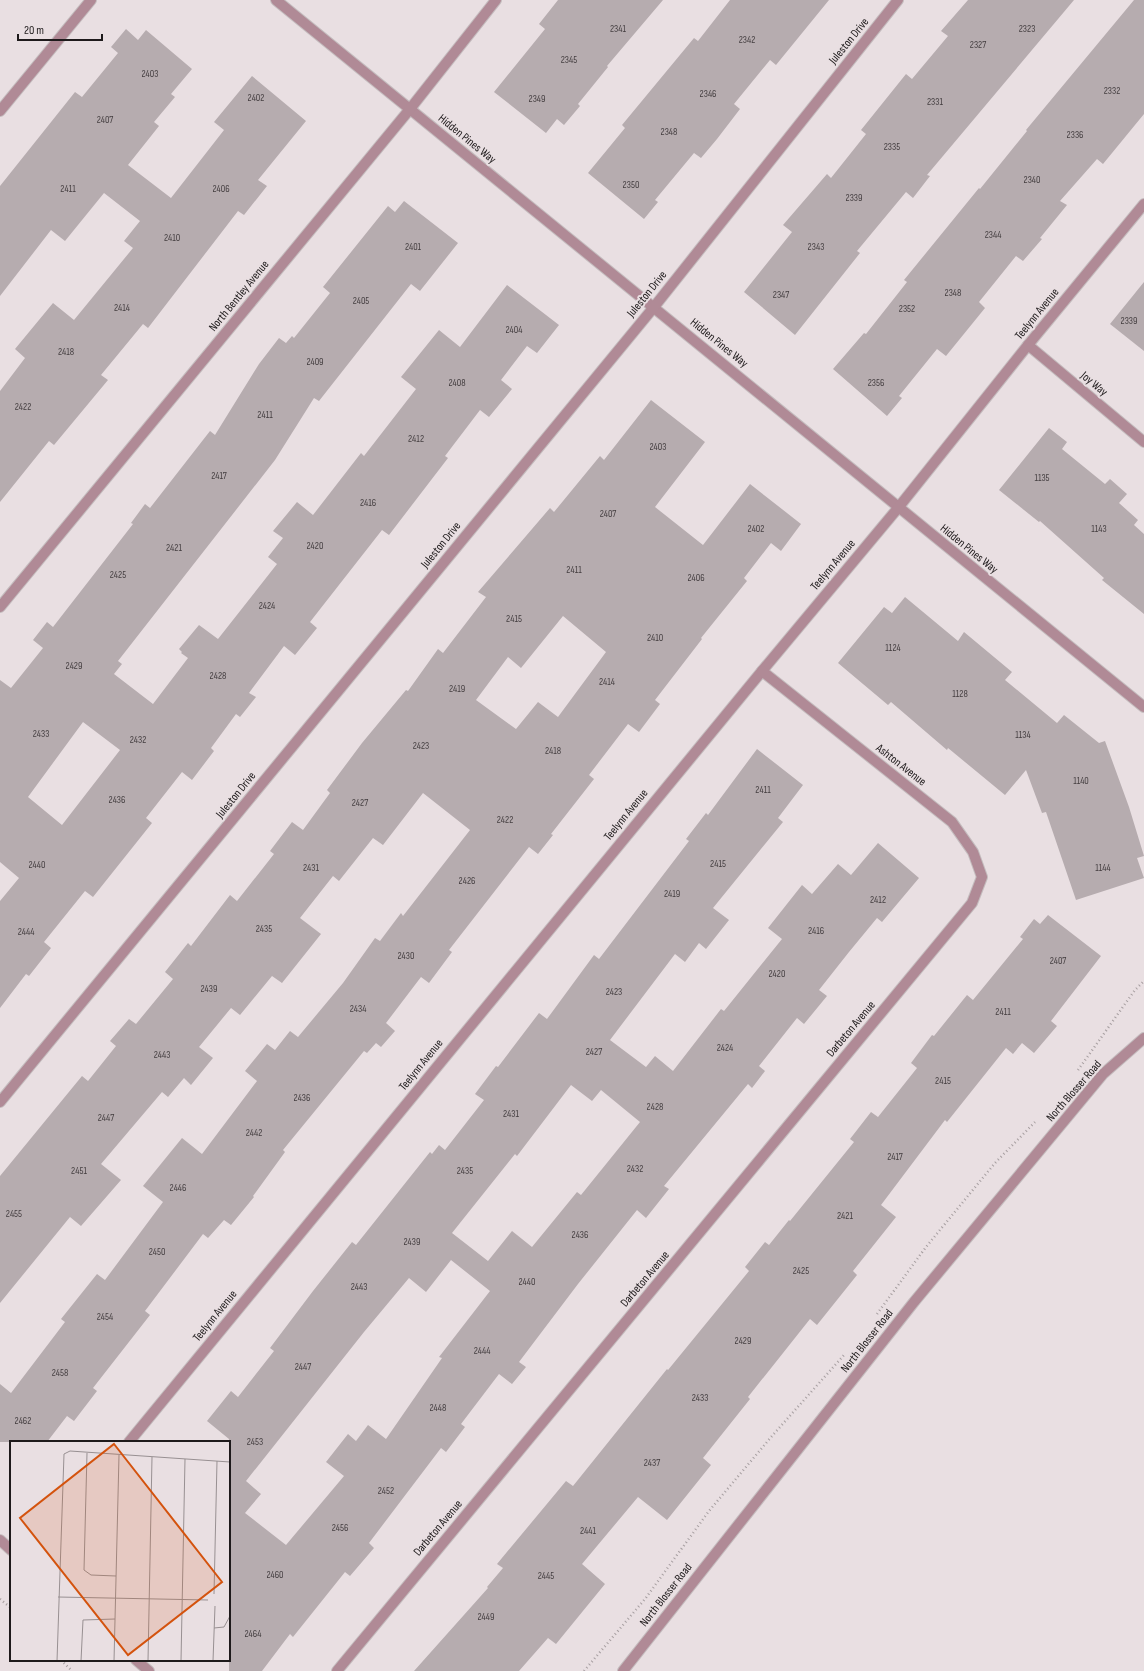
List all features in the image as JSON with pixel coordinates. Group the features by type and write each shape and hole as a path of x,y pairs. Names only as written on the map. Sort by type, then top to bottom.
{"street":[{"path":"0,111 90,0"},
{"name":"Hidden Pines Way","path":"276,0 1144,707"},
{"name":"North Bentley Avenue","path":"0,607 410,109 496,0"},
{"name":"Juleston Drive","path":"0,1102 654,307 898,0"},
{"name":"Teelynn Avenue","path":"130,1441 762,671 898,508 1028,345 1144,204"},
{"name":"Joy Way","path":"1028,345 1144,442"},
{"name":"Ashton Avenue","path":"762,671 952,822 973,852 982,877 972,903"},
{"name":"Darbeton Avenue","path":"337,1671 972,903"},
{"name":"North Blosser Road","path":"623,1671 919,1296 1103,1074 1144,1038"},
{"path":"0,1540 10,1549"},
{"path":"137,1661 149,1671"}],"path":[{"path":"1076,1073 1144,981"},
{"path":"875,1316 926,1247 994,1163 1042,1115"},
{"path":"584,1671 645,1599 709,1511 772,1436 846,1353"},
{"path":"0,1599 10,1607"},
{"path":"62,1661 72,1671"}],"building":[{"path":"558,0 663,0 607,66 608,67 578,104 580,106 564,125 557,119 546,133 494,92 545,29 539,24"},
{"path":"730,0 829,0 776,65 770,60 734,104 740,109 717,139 701,158 694,153 655,200 658,202 644,219 588,173 625,128 622,125 694,38 698,41"},
{"path":"968,0 1074,0 927,175 930,176 913,198 906,192 857,251 860,253 795,335 744,292 792,232 783,225 827,174 831,178 866,134 861,130 906,74 912,79 948,36 941,31"},
{"path":"1134,0 1144,0 1144,114 1103,164 1097,159 1060,201 1067,205 1040,238 1042,239 1023,261 1016,256 979,302 985,308 946,356 937,349 899,396 902,398 887,416 833,369 864,333 866,334 907,282 904,280"},
{"path":"126,29 138,40 146,30 192,69 171,94 175,97 154,122 159,126 128,165 171,198 224,130 214,122 252,76 306,121 258,180 267,186 244,215 238,211 148,328 143,324 101,375 108,380 54,445 49,441 0,502 0,391 25,358 15,349 53,303 74,320 133,248 124,241 140,221 104,193 65,241 51,230 0,296 0,186 75,92 82,97 118,53 111,47"},
{"path":"404,201 458,243 420,291 411,284 319,401 314,398 275,460 118,661 122,664 114,674 153,704 188,658 181,653 182,652 179,649 199,625 218,639 277,564 268,557 283,538 273,531 297,502 313,515 361,453 364,456 416,389 401,377 439,330 460,347 507,285 559,325 537,353 527,346 501,380 512,389 489,417 480,410 445,456 448,458 389,535 382,530 310,622 317,628 295,655 284,646 249,693 256,697 240,717 236,714 211,748 214,751 192,780 182,772 146,818 152,823 93,897 85,891 44,942 51,948 29,976 26,974 0,1008 0,901 19,878 0,862 0,680 11,688 43,648 33,640 47,622 53,627 133,524 131,523 145,504 150,508 210,431 215,435 259,364 279,338 286,343 292,336 294,338 330,293 323,287 388,206 395,212","holes":["83,722 120,750 62,825 28,797"]},
{"path":"1144,282 1144,351 1110,324"},
{"path":"651,400 705,442 655,507 703,545 750,484 801,524 781,551 771,543 744,578 747,581 701,638 702,639 655,700 660,704 639,732 628,724 589,775 594,779 551,834 553,835 538,854 529,847 449,950 452,952 429,983 421,977 386,1023 395,1031 381,1047 376,1043 367,1053 364,1051 283,1150 285,1152 253,1196 254,1197 231,1225 224,1220 208,1238 203,1234 145,1311 150,1315 93,1388 97,1391 74,1421 67,1416 48,1441 0,1442 0,1384 11,1393 65,1322 61,1319 97,1274 105,1280 163,1202 143,1186 182,1138 202,1154 257,1081 245,1071 267,1044 275,1050 290,1031 298,1037 343,983 375,938 380,941 401,913 403,916 470,830 423,793 383,845 373,838 339,881 333,876 300,918 321,934 282,983 272,976 240,1015 231,1008 199,1047 213,1058 191,1085 184,1078 168,1097 162,1092 101,1164 121,1180 81,1226 70,1217 0,1303 0,1176 82,1076 88,1081 116,1046 110,1041 129,1019 136,1024 173,979 165,972 188,943 191,946 230,895 237,901 274,854 270,851 292,822 303,830 330,793 327,790 362,743 406,690 408,691 438,649 443,653 486,597 478,592 550,508 554,512 600,456 604,460","holes":["563,616 606,652 558,717 538,702 516,729 476,700 508,657 521,668"]},
{"path":"1049,428 1067,442 1062,449 1105,484 1110,479 1127,494 1119,503 1138,520 1134,525 1144,534 1144,614 1102,580 1104,578 1040,521 1039,522 999,490"},
{"path":"905,597 958,641 964,632 1012,672 1005,680 1057,723 1064,715 1099,743 1105,741 1129,807 1144,856 1137,858 1144,878 1076,900 1046,812 1042,813 1026,770 1005,795 948,748 947,750 891,702 888,705 838,663 884,607 892,613"},
{"path":"757,749 803,785 778,818 783,822 713,908 729,920 706,949 699,943 685,962 675,954 610,1040 646,1067 655,1056 673,1071 721,1009 724,1011 782,939 768,928 802,885 812,894 838,864 851,875 878,843 919,878 882,922 877,918 849,952 819,990 827,996 804,1024 797,1018 759,1066 765,1071 752,1088 748,1084 664,1186 669,1189 646,1218 637,1210 578,1284 519,1362 526,1367 512,1384 499,1374 461,1424 465,1427 446,1452 441,1448 369,1543 374,1548 350,1576 345,1572 293,1637 290,1634 262,1671 229,1671 230,1441 207,1421 231,1391 238,1397 274,1351 270,1348 313,1291 352,1242 356,1245 430,1152 432,1154 439,1145 445,1150 484,1100 475,1094 496,1066 498,1067 539,1013 547,1019 594,955 599,959 689,841 686,839 706,813 708,815","holes":["571,1085 592,1101 601,1090 640,1122 581,1195 577,1192 532,1247 512,1231 488,1261 452,1233 515,1154 517,1156","451,1260 490,1291 439,1357 442,1358 386,1439 368,1425 356,1441 348,1434 326,1462 344,1476 286,1545 245,1513 261,1494 246,1481 364,1332 409,1278 426,1292"]},
{"path":"1048,915 1101,956 1051,1021 1057,1026 1034,1053 1022,1043 1013,1054 1006,1048 947,1122 945,1120 881,1205 896,1217 853,1271 857,1275 817,1325 810,1319 748,1397 750,1399 703,1458 711,1465 667,1520 638,1497 582,1564 605,1584 556,1644 548,1638 519,1671 414,1671 488,1588 487,1587 503,1568 497,1564 566,1481 573,1486 667,1369 668,1370 749,1271 745,1267 765,1242 769,1245 789,1220 790,1221 854,1142 850,1139 871,1112 878,1117 917,1068 911,1063 932,1035 934,1036 967,995 973,1000 1023,939 1020,937 1034,919 1040,924"}]}
